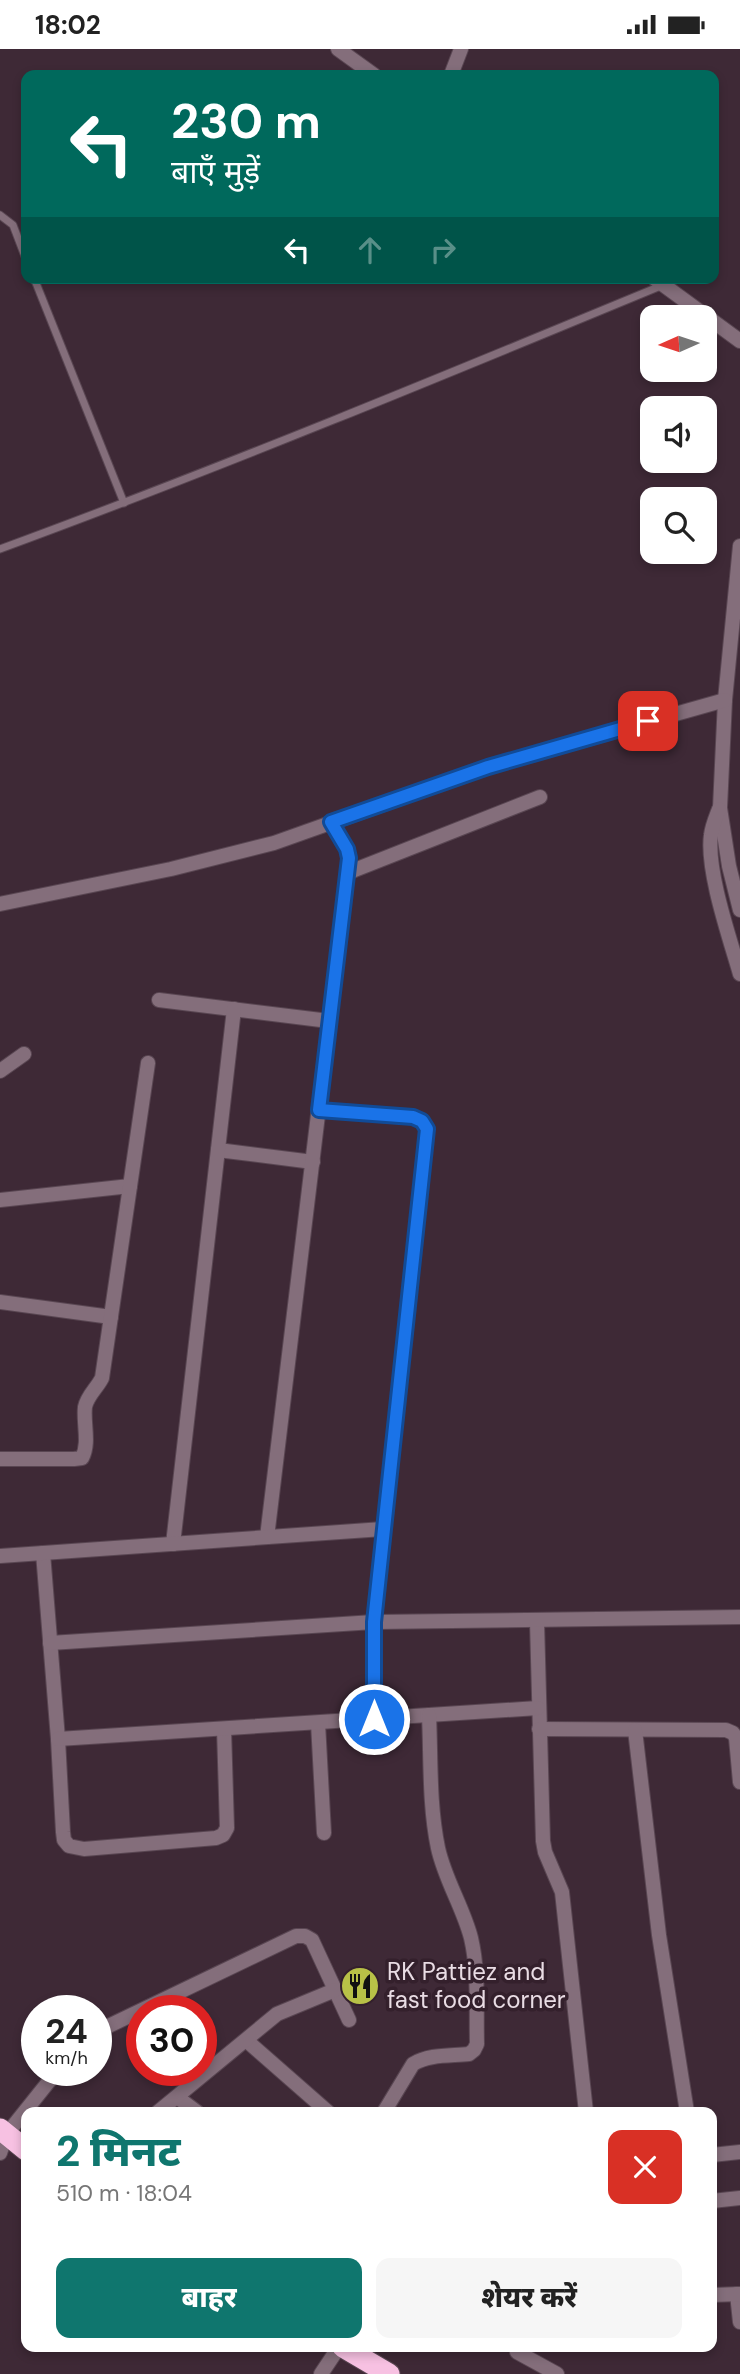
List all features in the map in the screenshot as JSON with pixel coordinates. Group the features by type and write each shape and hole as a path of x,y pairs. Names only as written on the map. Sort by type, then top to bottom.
{"highway":[{"path":"2,2139 21,2148"},
{"path":"350,2352 389,2374"}],"street":[{"path":"338,49 367,70"},
{"path":"453,70 461,49"},
{"path":"661,284 740,341"},
{"path":"740,546 724,700 720,808 729,866 740,910"},
{"path":"0,904 194,864 274,843 488,767 724,700"},
{"path":"347,873 540,797"},
{"path":"720,808 710,837 713,867 724,920 740,974"},
{"path":"267,1537 347,873 347,849 331,822"},
{"path":"159,1000 329,1021"},
{"path":"173,1544 234,1009"},
{"path":"0,1071 24,1054"},
{"path":"0,1459 82,1458 86,1451 85,1408 87,1400 102,1378 148,1063"},
{"path":"319,1110 413,1117 422,1121 427,1129 374,1622 374,1719"},
{"path":"218,1150 313,1162"},
{"path":"0,1201 130,1186"},
{"path":"0,1302 111,1317"},
{"path":"0,1556 383,1529"},
{"path":"43,1553 64,1840 69,1846 84,1849 216,1838 223,1835 227,1828 224,1729"},
{"path":"50,1643 374,1622 537,1622 740,1617"},
{"path":"537,1622 543,1841 549,1863 560,1884 585,2107"},
{"path":"58,1739 538,1708"},
{"path":"387,2107 413,2064 430,2058 469,2054 477,2045 475,1964 471,1940 463,1912 442,1864 434,1823 429,1715"},
{"path":"318,1723 324,1833"},
{"path":"539,1729 726,1730 733,1733 738,1746 740,1782"},
{"path":"635,1730 664,1966 686,2107"},
{"path":"112,2024 296,1936 312,1940 349,2019"},
{"path":"164,2107 277,2014 335,1990"},
{"path":"247,2041 322,2107"},
{"path":"28,2107 45,2086"},
{"path":"177,2097 190,2107"},
{"path":"2,2139 21,2116"},
{"path":"717,2155 740,2153"},
{"path":"717,2201 740,2199"},
{"path":"717,2295 739,2294 740,2322"},
{"path":"321,2374 337,2352"},
{"path":"519,2352 557,2374"}],"lane":[{"path":"0,215 13,225 21,246"},
{"path":"36,284 124,503"},
{"path":"0,548 124,503 366,408 653,284"}],"place":[{"name":"RK Pattiez and fast food corner","path":"360,1986"}],"route":[{"path":"374,1719 374,1622 427,1129 422,1121 413,1117 319,1110 349,858 347,849 331,822 488,767 648,721"}]}
